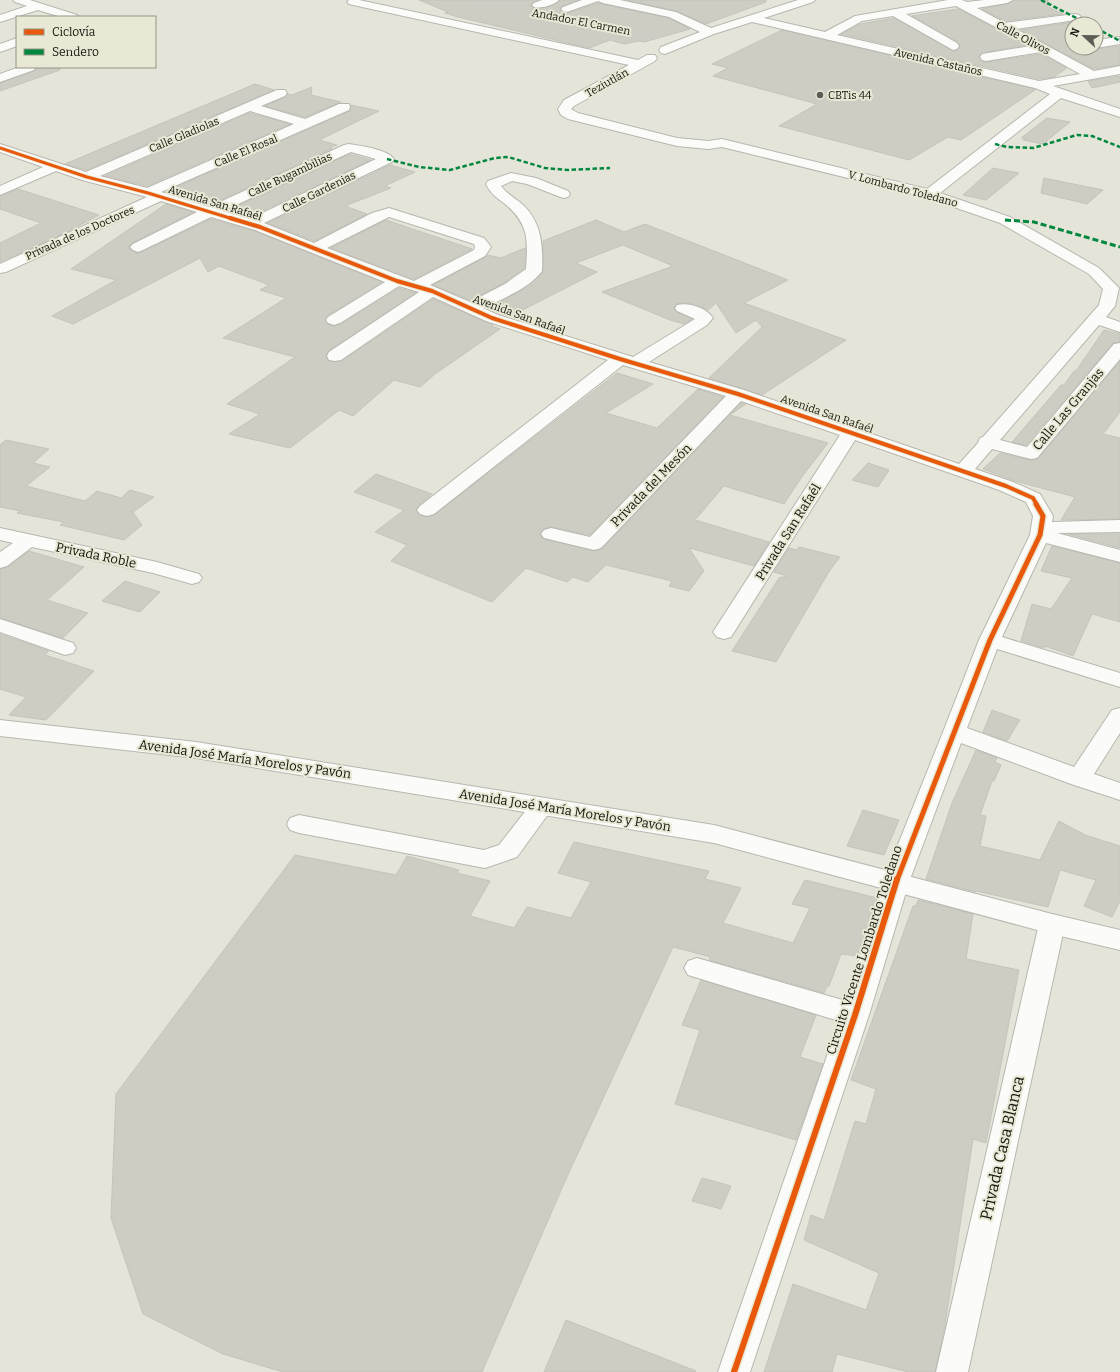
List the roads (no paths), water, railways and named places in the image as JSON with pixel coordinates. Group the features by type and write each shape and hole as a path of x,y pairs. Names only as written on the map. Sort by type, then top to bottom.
{"street":[{"path":"19,0 70,16"},
{"path":"538,5 553,0"},
{"path":"567,9 593,0"},
{"path":"603,0 672,14 710,32"},
{"path":"665,50 710,32 809,0"},
{"path":"826,36 859,18 959,3 1007,0"},
{"name":"Teziutlán","path":"353,2 646,61 570,103 564,110"},
{"path":"767,3 780,10"},
{"name":"Calle Olivos","path":"959,3 1092,75"},
{"path":"0,19 38,6"},
{"path":"895,12 953,46"},
{"name":"Avenida Castaños","path":"753,18 1039,85 1120,113"},
{"path":"1004,27 1064,19"},
{"path":"1104,43 1119,41"},
{"path":"0,48 16,42"},
{"path":"986,57 1064,49"},
{"path":"0,78 27,68"},
{"path":"1039,85 1120,70"},
{"name":"Calle Gladiolas","path":"87,177 281,93"},
{"path":"930,194 1059,93"},
{"name":"Calle El Rosal","path":"154,195 344,107"},
{"path":"249,108 307,124"},
{"name":"V. Lombardo Toledano","path":"564,110 573,116 677,142 708,145 722,143 930,194 1005,220 1094,271 1111,288 1107,306 986,442 963,471"},
{"name":"Avenida San Rafaél","path":"0,148 87,177 251,224 397,281 432,292 492,318 626,361 738,394 1006,486 1033,498 1043,516 1040,531"},
{"name":"Calle Bugambilias","path":"138,247 209,212 349,148 373,153 387,159"},
{"name":"Calle Gardenias","path":"251,224 387,159"},
{"path":"0,191 56,166"},
{"path":"470,308 504,293 534,271 535,254 533,231 527,217 495,189 493,184 511,177 531,181 563,194"},
{"name":"Privada de los Doctores","path":"1,269 154,195"},
{"path":"314,249 377,216 390,212 479,241 483,247 480,253 415,287"},
{"path":"334,320 397,281"},
{"path":"335,356 432,292"},
{"path":"427,510 626,361 701,322 705,318 703,315 683,308"},
{"path":"1095,319 1120,327"},
{"name":"Calle Las Granjas","path":"986,442 1031,454 1120,348"},
{"name":"Privada del Mesón","path":"551,534 594,544 738,394"},
{"name":"Privada San Rafaél","path":"724,632 851,432"},
{"path":"1040,531 1120,526"},
{"path":"1040,531 1120,556"},
{"name":"Circuito Vicente Lombardo Toledano","path":"734,1372 855,1015 896,882 990,640 1040,531"},
{"name":"Privada Roble","path":"0,534 157,568 192,578"},
{"path":"0,562 27,541"},
{"path":"0,625 66,648"},
{"path":"990,640 1120,680"},
{"path":"1079,778 1120,715"},
{"name":"Avenida José María Morelos y Pavón","path":"0,728 196,750 714,834 1052,924 1120,940"},
{"path":"954,732 1120,792"},
{"path":"299,824 485,859 508,851 542,806"},
{"name":"Privada Casa Blanca","path":"952,1372 1052,924"},
{"path":"697,968 855,1015"}],"place":[{"name":"CBTis 44","path":"820,95"}]}
